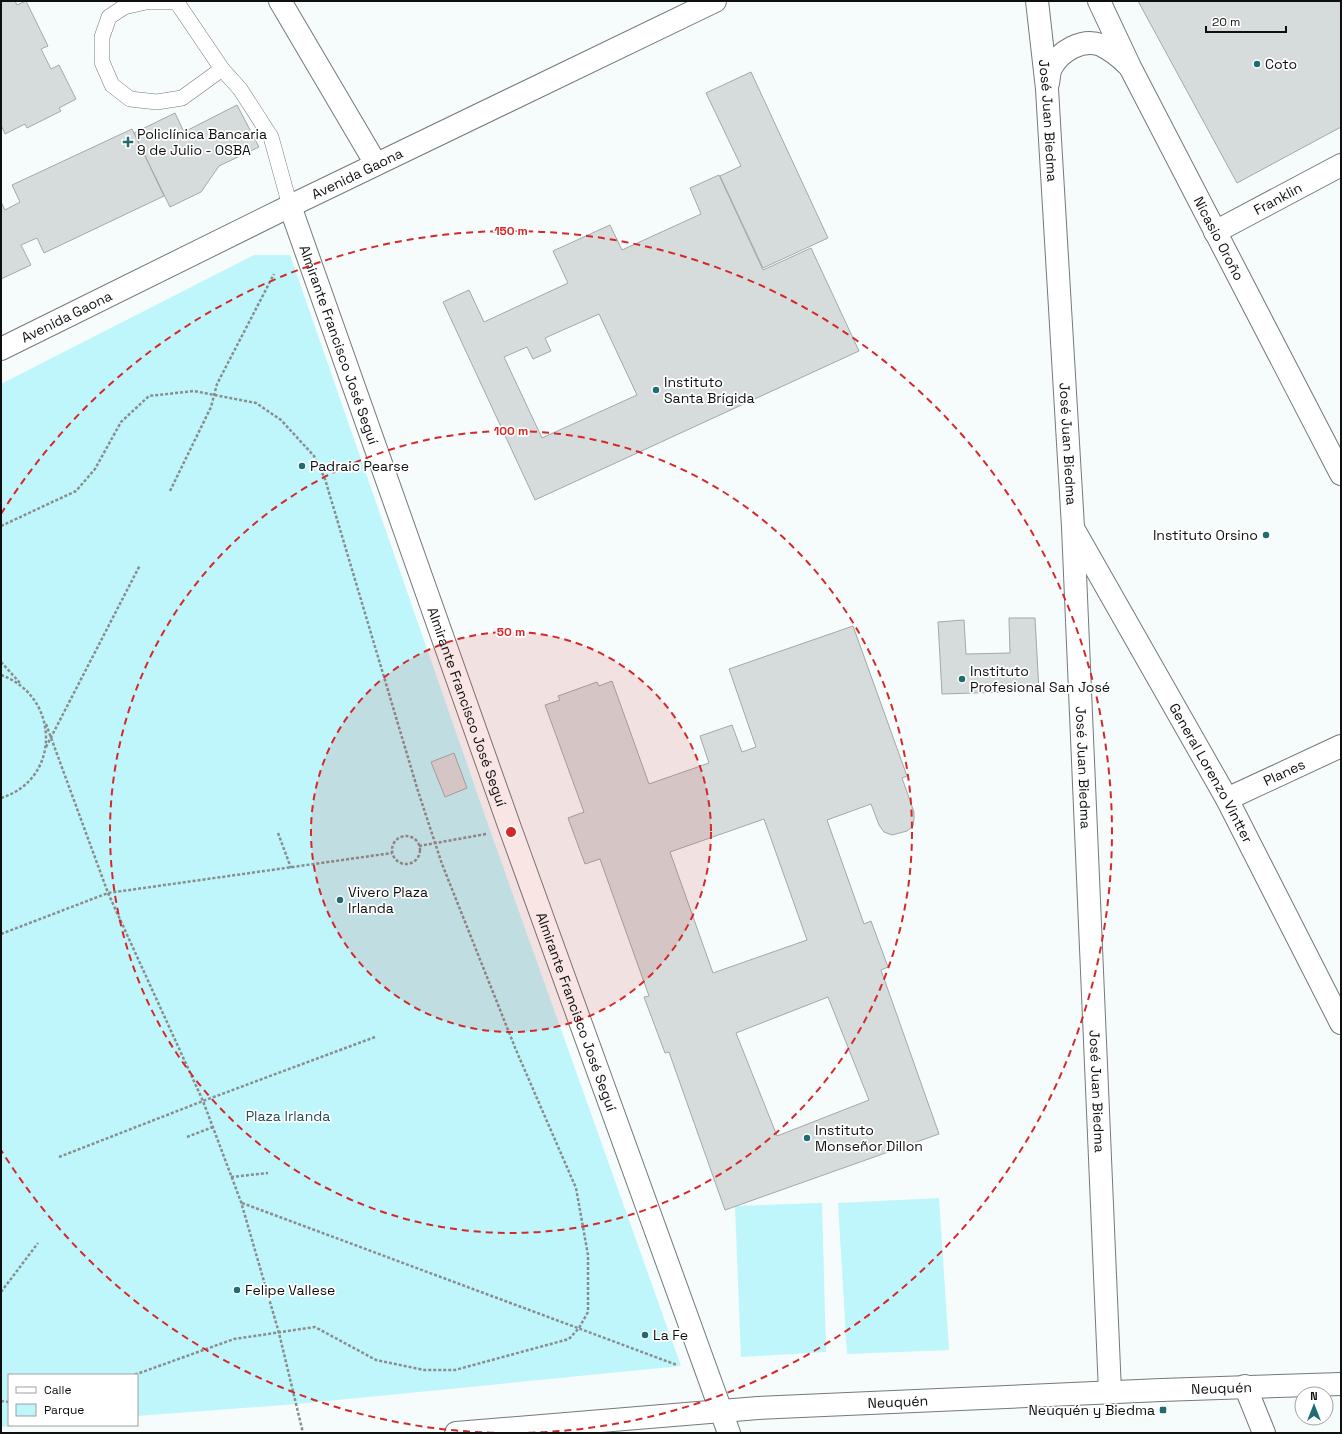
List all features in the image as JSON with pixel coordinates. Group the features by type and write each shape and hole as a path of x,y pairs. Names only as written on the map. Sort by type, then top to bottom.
{"street":[{"path":"280,1 376,164"},
{"name":"Avenida Gaona","path":"1,349 376,164 715,1"},
{"name":"José Juan Biedma","path":"1037,1 1047,89 1073,527 1110,1392"},
{"name":"Nicasio Oroño","path":"1099,1 1130,67 1341,474"},
{"path":"1047,89 1050,69 1058,58 1062,53 1081,44 1099,44 1116,53 1130,67"},
{"name":"Franklin","path":"1215,232 1341,165"},
{"name":"Almirante Francisco José Seguí","path":"290,206 510,828 729,1433"},
{"name":"General Lorenzo Vintter","path":"1073,527 1227,799 1341,1023"},
{"name":"Planes","path":"1227,799 1341,746"},
{"name":"Neuquén","path":"456,1433 721,1411 1245,1386 1341,1384"},
{"path":"1245,1386 1264,1433"}],"lane":[{"path":"222,69 182,98 157,102 130,99 112,86 102,62 102,36 109,16 124,7 146,2 177,2 222,69 240,89 271,137 290,206"}],"path":[{"path":"170,491 211,407 217,384 274,274"},
{"path":"1,526 76,490 95,469 121,422 150,396 194,391 256,403 282,420 314,456 325,478 418,791 436,843 516,1050 576,1188 588,1255 588,1312 579,1328 569,1339 455,1370 424,1370 376,1360 315,1327 234,1339 137,1374"},
{"path":"1,798 11,795 29,781 39,768 51,736 140,565"},
{"path":"1,662 37,703 51,736 108,893 203,1101 241,1202 279,1333 304,1433"},
{"path":"1,675 23,686"},
{"path":"46,724 46,747"},
{"path":"419,846 510,828"},
{"path":"278,833 291,868"},
{"path":"401,837 414,839 419,846 419,856 412,863 402,864 392,853 394,844 401,837"},
{"path":"1,934 108,893 392,853"},
{"path":"59,1158 203,1101 375,1037"},
{"path":"187,1138 213,1127"},
{"path":"232,1177 268,1174"},
{"path":"241,1202 708,1376"},
{"path":"1,1292 38,1243"}],"green space":[{"name":"Plaza Irlanda","path":"254,255 290,255 491,833 681,1366 297,1404 138,1416 138,1374 8,1374 8,1426 13,1426 1,1427 1,384"},
{"path":"939,1198 949,1350 847,1354 838,1203"},
{"path":"822,1203 826,1352 741,1357 735,1206"}],"building":[{"path":"1,1 15,1 17,5 26,1 48,46 41,49 51,69 59,65 76,99 59,108 61,111 27,128 25,124 5,134 1,125"},
{"name":"Coto","path":"1138,1 1341,1 1341,127 1237,183"},
{"path":"751,72 828,238 763,268 720,176 741,166 706,93"},
{"path":"237,105 259,147 219,166 201,192 170,207 134,133 175,113 184,132"},
{"path":"132,129 164,196 44,253 37,238 21,245 31,265 1,279 1,202 5,210 20,202 12,185"},
{"path":"719,175 763,270 811,248 859,351 535,500 443,302 469,290 484,322 568,283 553,251 610,225 622,250 701,214 690,188","holes":["599,314 637,395 542,438 504,357 527,347 533,359 551,351 545,338"]},
{"path":"1009,618 1035,618 1039,691 942,694 938,622 964,620 966,654 1010,653"},
{"path":"853,626 907,776 902,778 914,812 914,819 913,826 907,831 892,835 884,832 879,825 871,804 827,820 864,924 871,921 888,967 881,970 939,1134 725,1210 669,1052 665,1053 644,997 649,996 600,859 585,864 568,818 584,812 545,705 560,700 558,696 597,682 599,686 612,681 649,784 709,763 700,736 732,725 742,752 756,747 729,669","holes":["764,819 807,940 713,973 670,852","828,997 869,1100 777,1136 736,1033"]},
{"path":"454,753 467,788 445,797 431,762"}],"place":[{"name":"Coto","path":"1257,64"},
{"name":"Policlínica Bancaria 9 de Julio - OSBA","path":"128,142"},
{"name":"Instituto Santa Brígida","path":"656,390"},
{"name":"Padraic Pearse","path":"302,466"},
{"name":"Instituto Orsino","path":"1266,535"},
{"name":"Instituto Profesional San José","path":"962,679"},
{"name":"Vivero Plaza Irlanda","path":"340,900"},
{"name":"Instituto Monseñor Dillon","path":"807,1138"},
{"name":"Felipe Vallese","path":"237,1290"},
{"name":"La Fe","path":"645,1335"},
{"name":"Neuquén y Biedma","path":"1163,1410"}]}
